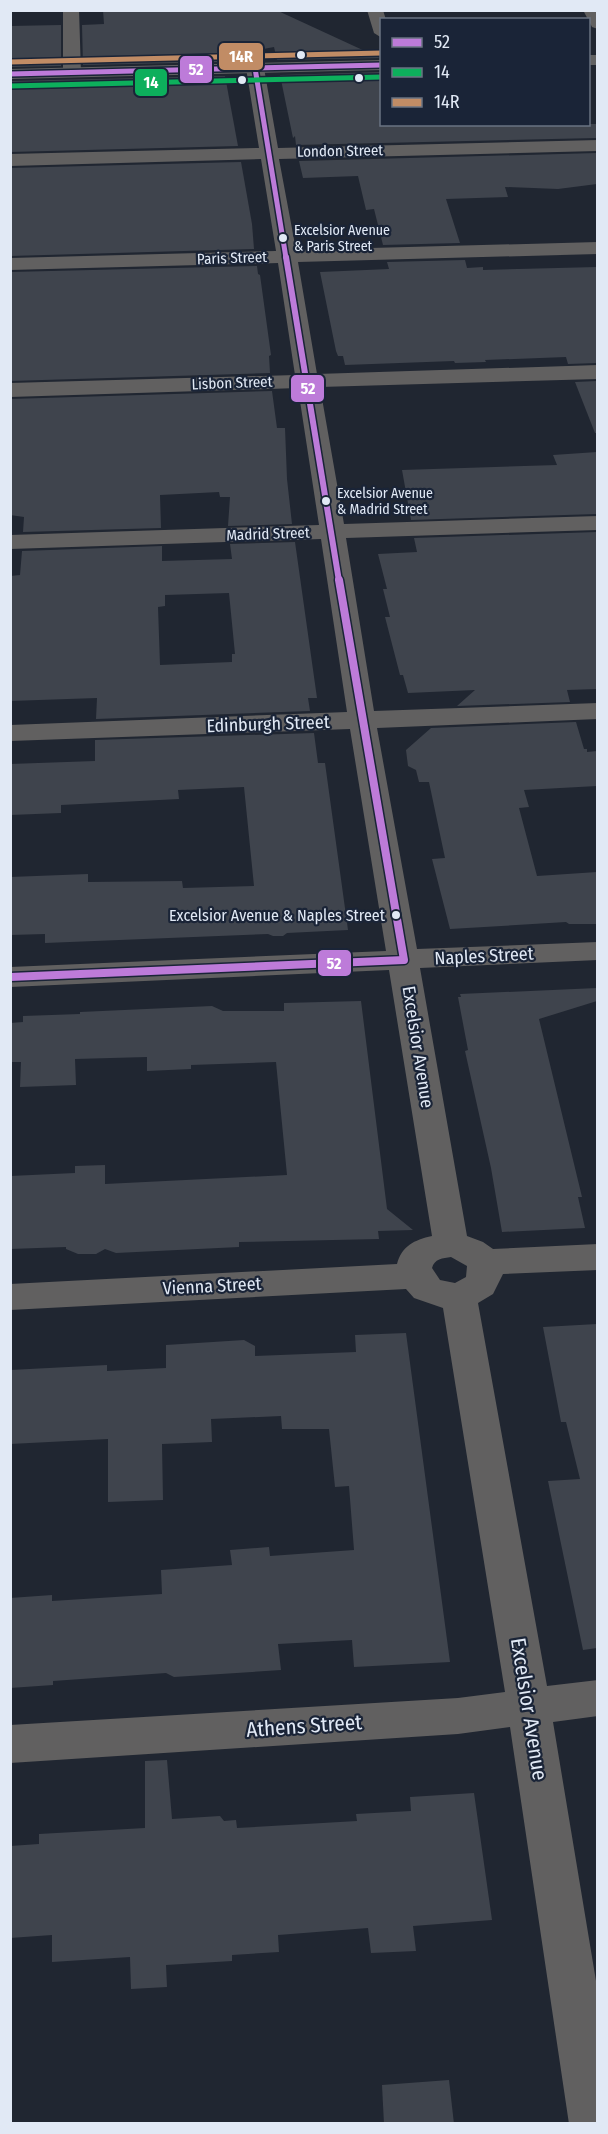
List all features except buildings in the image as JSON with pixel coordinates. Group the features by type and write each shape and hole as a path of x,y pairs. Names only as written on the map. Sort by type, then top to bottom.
{"main road":[{"path":"10,74 380,65"}],"street":[{"path":"71,10 72,72"},
{"path":"375,10 380,29"},
{"path":"591,10 597,24"},
{"name":"Excelsior Avenue","path":"255,68 451,1244"},
{"name":"London Street","path":"10,160 597,145"},
{"name":"Paris Street","path":"10,264 597,248"},
{"name":"Lisbon Street","path":"10,390 597,372"},
{"name":"Madrid Street","path":"10,542 597,523"},
{"name":"Edinburgh Street","path":"10,733 597,711"},
{"name":"Naples Street","path":"10,977 597,951"},
{"path":"451,1244 465,1247 484,1262 486,1273 482,1283 473,1291 459,1296 448,1296 426,1290 414,1276 412,1266 417,1257 431,1247 451,1244"},
{"path":"484,1262 597,1257"},
{"name":"Vienna Street","path":"10,1297 414,1276"},
{"name":"Excelsior Avenue","path":"459,1296 529,1707 594,2124"},
{"name":"Athens Street","path":"10,1744 458,1716 597,1698"}],"transit line":[{"name":"14R","path":"10,62 380,53"},
{"name":"52","path":"10,74 380,65"},
{"name":"52","path":"10,977 404,960 362,720 255,68"},
{"name":"14","path":"10,86 380,77"}],"place":[{"name":"Excelsior Avenue & Paris Street","path":"283,238"},
{"name":"Excelsior Avenue & Madrid Street","path":"326,501"},
{"name":"Excelsior Avenue & Naples Street","path":"396,915"}]}
